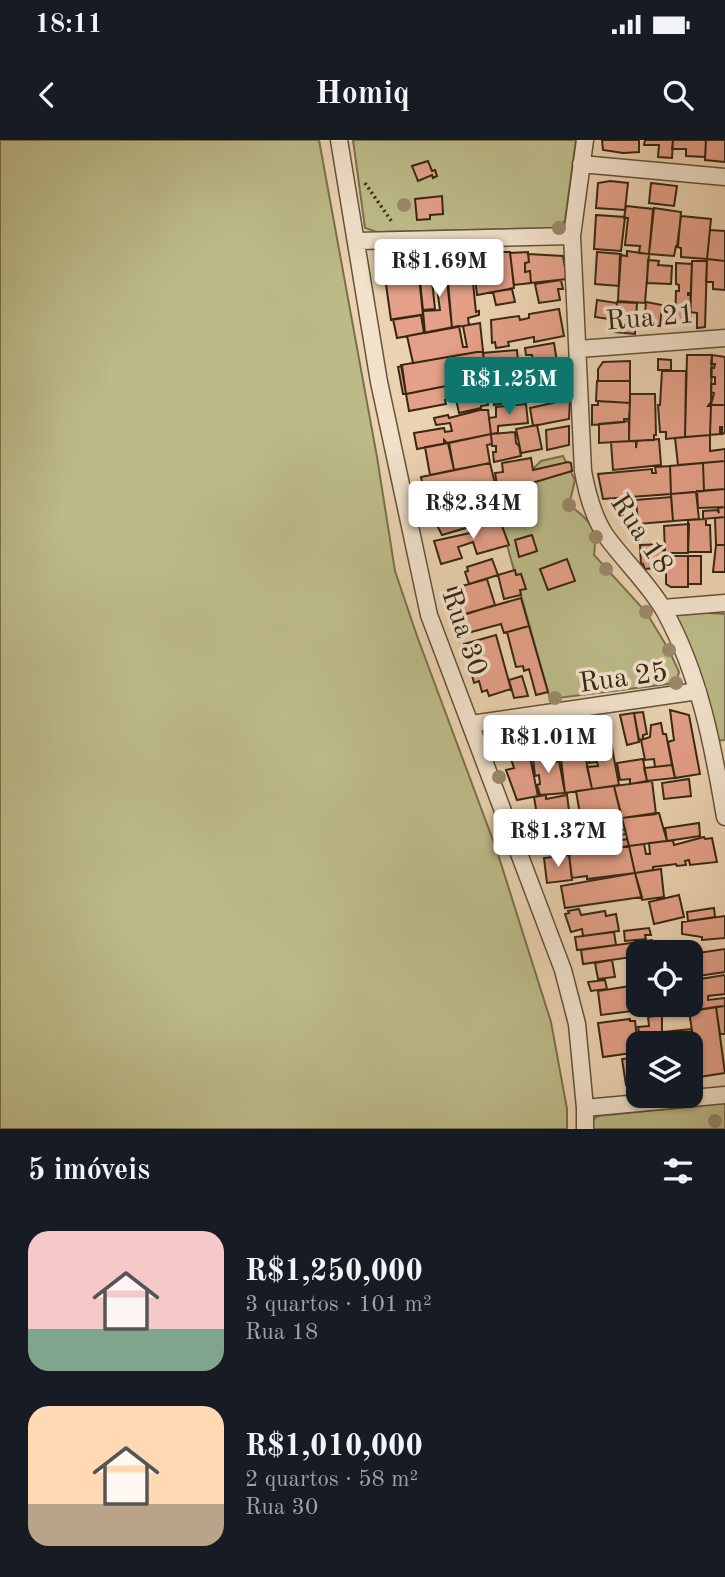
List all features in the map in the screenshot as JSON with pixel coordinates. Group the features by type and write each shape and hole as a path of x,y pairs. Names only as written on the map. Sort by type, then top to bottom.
{"street":[{"name":"Rua 30","path":"339,140 379,382 429,615 563,970 577,1024 585,1129"},
{"name":"Rua 18","path":"585,140 572,236 583,471 588,498 605,533 663,608 681,641 718,741 725,817"},
{"path":"581,164 725,177"},
{"path":"357,240 572,236"},
{"name":"Rua 21","path":"579,349 725,338"},
{"path":"663,608 725,603"},
{"name":"Rua 25","path":"471,724 698,691"},
{"path":"585,1108 725,1095"}],"path":[{"path":"362,176 366,187 392,222 398,240"}],"shaded area":[{"path":"0,140 319,140 395,571 497,851 551,1022 567,1109 567,1129 0,1129"},
{"path":"353,140 576,140 565,220 559,228 377,232 365,228"},
{"path":"563,456 575,480 569,505 591,526 595,538 594,555 646,612 669,650 679,672 676,683 550,699 493,495 507,474 529,473 541,461"},
{"path":"674,611 725,614 725,740 716,741"},
{"path":"725,1103 725,1129 593,1129 593,1120 598,1116 703,1108 703,1105"}],"building":[{"path":"602,140 639,140 639,152 603,150"},
{"path":"645,140 673,140 672,158 658,157 659,145 644,145"},
{"path":"673,140 706,140 705,157 686,156 686,149 672,149"},
{"path":"706,140 725,140 725,162 705,160"},
{"path":"428,161 437,176 433,178 432,175 418,181 412,166"},
{"path":"598,183 628,183 625,210 596,208"},
{"path":"651,183 677,186 674,206 649,203"},
{"path":"442,196 443,214 417,220 415,199"},
{"path":"626,206 653,209 649,254 639,253 640,246 625,245 628,218 624,218"},
{"path":"654,208 681,212 678,246 674,256 649,254"},
{"path":"596,215 625,217 621,251 594,249"},
{"path":"681,216 711,219 707,259 681,257 681,248 677,247"},
{"path":"710,230 725,231 725,261 707,259"},
{"path":"417,251 429,252 435,309 423,310"},
{"path":"627,251 649,254 645,303 618,301 620,255 627,256"},
{"path":"432,252 444,252 452,328 425,333 423,311 440,310"},
{"path":"444,252 455,253 460,272 446,273"},
{"path":"472,252 510,252 514,288 477,295"},
{"path":"528,252 529,262 525,263 525,272 530,271 531,283 514,285 510,253"},
{"path":"597,252 621,254 619,286 595,284"},
{"path":"528,254 563,256 567,279 531,283 530,271 525,272 525,263 529,262"},
{"path":"400,256 400,261 417,258 423,315 391,320 383,263 388,257"},
{"path":"707,259 725,261 725,290 713,289 713,282 706,282"},
{"path":"648,260 659,261 658,265 672,266 671,284 647,283"},
{"path":"692,261 707,261 705,327 697,328 697,313 690,312"},
{"path":"676,263 692,264 691,293 688,293 691,295 690,323 675,323 676,291 679,291 679,285 676,284"},
{"path":"474,267 476,312 479,311 479,315 468,318 469,325 452,328 448,282 461,281 461,268"},
{"path":"561,280 563,289 558,289 560,300 539,303 535,284"},
{"path":"512,289 515,302 496,305 493,292"},
{"path":"597,300 617,303 616,320 595,317"},
{"path":"617,302 637,303 635,334 615,332"},
{"path":"646,302 662,305 660,326 644,325"},
{"path":"559,309 564,336 534,342 534,337 508,342 509,346 496,348 495,342 492,343 491,320 519,316 520,320 529,318 529,314"},
{"path":"421,315 424,333 397,338 393,319"},
{"path":"480,323 483,351 413,363 407,336 459,326 463,347 467,347 463,326"},
{"path":"554,343 557,362 534,366 532,355 526,355 525,348"},
{"path":"517,350 519,372 486,378 483,353"},
{"path":"483,351 486,378 406,394 401,365"},
{"path":"687,355 712,355 711,402 708,406 711,406 710,435 685,437"},
{"path":"712,355 725,357 725,405 711,405 714,393 711,392 711,384 715,384 715,377 711,377 711,368 714,368 715,364 711,364"},
{"path":"658,359 671,360 671,370 658,370"},
{"path":"630,361 630,381 598,381 598,369 603,362"},
{"path":"402,366 406,394 403,394 398,367"},
{"path":"662,371 686,371 685,437 666,439 666,432 660,432 658,405"},
{"path":"570,373 569,391 526,399 524,382"},
{"path":"509,374 510,382 521,381 525,399 494,405 490,377"},
{"path":"486,378 488,405 481,408 459,413 456,399 445,400 446,404 409,411 406,394 446,386 446,389 453,388 453,385"},
{"path":"597,381 630,381 630,403 596,401"},
{"path":"630,394 655,394 654,440 629,441"},
{"path":"570,399 569,419 533,426 530,408"},
{"path":"598,401 630,403 629,419 624,419 624,422 592,425 592,405 598,405"},
{"path":"526,404 528,423 498,426 498,433 491,434 489,418 496,417 496,407"},
{"path":"711,405 725,405 725,433 722,434 720,427 720,434 710,435"},
{"path":"488,410 491,434 447,443 444,440 444,444 417,449 414,433 444,428 445,432 452,431 450,423 436,425 434,418 448,415 449,418"},
{"path":"629,421 629,441 599,443 599,424"},
{"path":"537,425 542,449 521,453 516,429"},
{"path":"569,426 569,445 547,450 546,430"},
{"path":"515,432 521,456 494,462 493,452 496,452 496,446 492,446 491,434"},
{"path":"491,434 492,444 487,445 490,463 454,470 449,443"},
{"path":"710,435 710,451 725,449 725,461 678,465 675,438"},
{"path":"659,439 661,465 613,470 611,442 636,441 636,448 637,441"},
{"path":"448,443 454,470 430,475 425,447"},
{"path":"531,458 533,470 568,462 571,463 572,471 498,490 495,473 503,472 502,463"},
{"path":"725,461 725,489 704,491 703,463"},
{"path":"490,463 496,488 464,496 461,484 424,492 421,477"},
{"path":"703,463 704,491 671,494 670,466"},
{"path":"670,466 671,494 603,499 598,474 652,469 652,473 656,473 655,467"},
{"path":"725,489 725,507 698,508 697,491"},
{"path":"696,492 699,519 673,521 671,494"},
{"path":"475,497 477,505 466,508 464,500"},
{"path":"671,497 673,521 638,524 636,500"},
{"path":"494,504 496,516 487,522 485,506"},
{"path":"725,507 725,517 703,519 703,511 717,510 719,513 718,508"},
{"path":"480,511 483,523 442,535 437,525 443,523 442,519 446,516 456,514 457,517"},
{"path":"725,517 725,545 716,545 715,518"},
{"path":"499,518 509,545 477,554 473,542 458,547 462,558 441,564 434,541 470,533 469,529 495,522 494,519"},
{"path":"706,519 706,525 710,525 711,552 688,552 688,520"},
{"path":"689,524 688,553 665,553 664,526"},
{"path":"532,535 537,551 519,557 515,540"},
{"path":"663,544 664,562 655,563 655,568 645,569 643,564 641,565 640,545"},
{"path":"716,545 725,545 725,572 713,572"},
{"path":"666,556 688,556 688,587 671,587 666,584"},
{"path":"688,556 701,556 701,584 688,584"},
{"path":"492,559 498,575 469,584 465,572 468,571 467,567"},
{"path":"567,559 575,581 548,590 540,569"},
{"path":"515,570 516,575 521,574 526,589 520,590 521,595 504,599 498,575"},
{"path":"487,579 495,605 454,618 449,602 456,600 454,595 450,596 448,590"},
{"path":"521,598 529,626 504,633 501,624 464,634 458,616"},
{"path":"529,626 548,692 536,695 529,669 524,671 523,666 516,667 507,632"},
{"path":"496,635 511,689 489,696 487,690 482,692 479,681 474,683 464,644"},
{"path":"522,676 528,696 514,698 509,680"},
{"path":"670,710 689,715 700,774 675,778 668,742 674,740"},
{"path":"643,712 647,734 639,740 634,713"},
{"path":"634,713 639,742 627,745 620,715"},
{"path":"606,716 619,785 592,789 587,767 598,766 597,762 589,763 588,746 585,737 582,737 579,720"},
{"path":"661,723 672,765 655,767 654,759 645,760 641,740 650,737 651,725"},
{"path":"552,725 551,735 554,735 559,761 545,765 538,727"},
{"path":"510,731 512,736 525,733 538,796 517,800 506,770 514,768 511,759 507,760 505,751 499,752 493,734"},
{"path":"542,748 545,765 559,761 565,793 540,795 537,785 540,784 539,775 535,776 532,749"},
{"path":"585,755 592,789 565,793 561,759"},
{"path":"643,759 647,781 630,784 630,779 620,780 617,763"},
{"path":"672,765 675,778 647,781 644,768"},
{"path":"689,779 691,796 664,799 662,783"},
{"path":"652,781 656,814 622,818 614,786"},
{"path":"614,786 621,815 581,820 576,791"},
{"path":"546,795 546,799 567,795 570,818 541,822 534,797"},
{"path":"659,813 667,841 629,846 622,818"},
{"path":"619,815 621,830 625,829 626,834 621,835 622,840 627,839 629,846 607,849 600,844 597,818"},
{"path":"580,820 583,845 540,851 533,826"},
{"path":"699,823 700,836 667,841 665,828"},
{"path":"704,837 712,838 717,862 690,865 689,860 685,861 686,865 653,867 653,870 635,873 629,846 644,844 646,854 650,854 649,843 673,840 674,845"},
{"path":"629,846 635,873 587,879 587,876 572,878 569,854"},
{"path":"569,855 572,880 547,883 544,858"},
{"path":"661,869 664,897 642,900 635,873"},
{"path":"635,873 642,897 565,908 561,886"},
{"path":"679,895 684,917 654,924 649,902"},
{"path":"714,908 715,917 688,921 687,912"},
{"path":"579,909 581,915 605,911 606,916 616,914 619,931 583,936 582,929 571,932 565,914"},
{"path":"725,916 725,938 702,940 702,937 682,934 682,922"},
{"path":"649,928 651,935 645,935 646,939 625,941 624,931"},
{"path":"614,932 616,945 577,950 575,937"},
{"path":"626,944 626,958 583,964 581,950"},
{"path":"725,949 725,972 703,975 703,952"},
{"path":"612,960 615,977 598,979 595,963"},
{"path":"725,975 725,994 708,996 708,1000 725,998 725,1006 703,1009 703,979"},
{"path":"605,980 607,989 591,991 588,982"},
{"path":"626,987 626,1012 601,1015 598,991"},
{"path":"725,1006 725,1034 720,1034 716,1007"},
{"path":"716,1007 725,1073 703,1076 703,1031 692,1031 690,1017 703,1017 703,1009"},
{"path":"648,1017 662,1017 662,1031 639,1031 638,1027 649,1026"},
{"path":"630,1019 635,1021 636,1031 626,1031 626,1054 603,1057 598,1023"},
{"path":"622,1059 626,1059 626,1085"}]}
